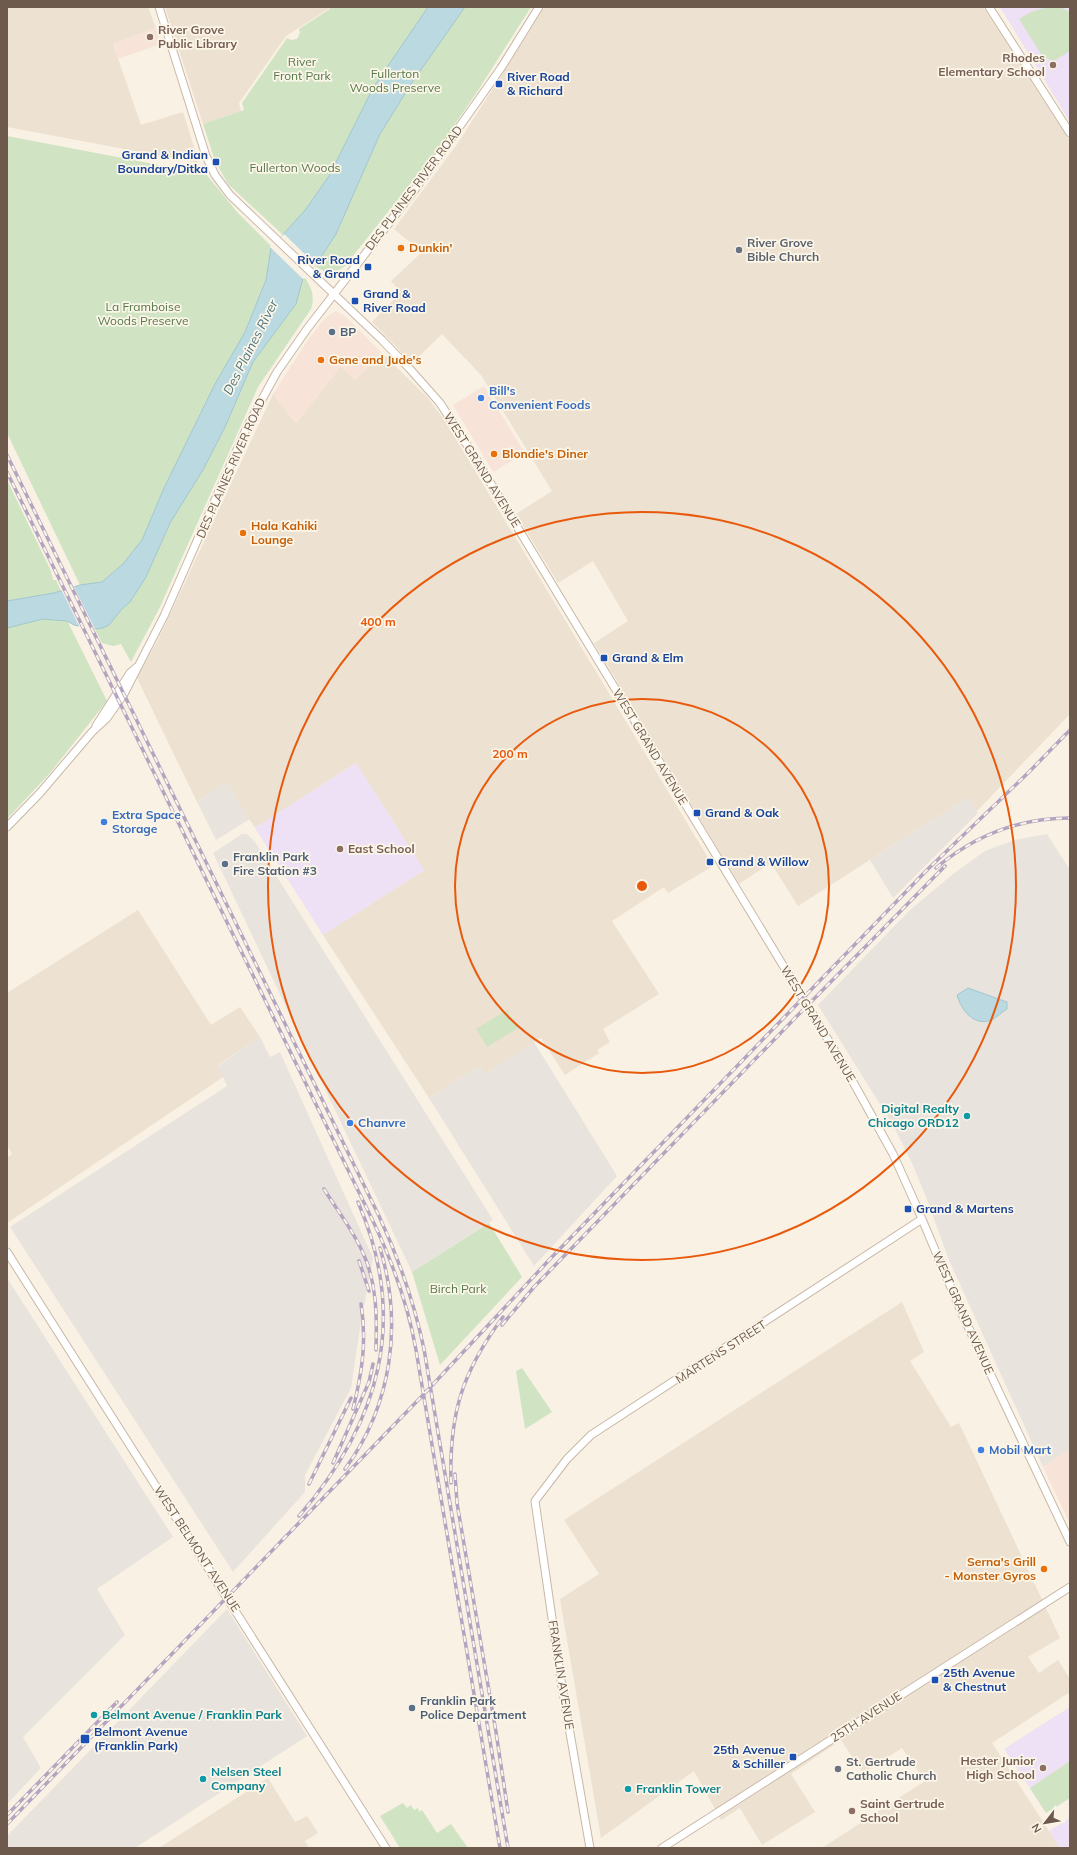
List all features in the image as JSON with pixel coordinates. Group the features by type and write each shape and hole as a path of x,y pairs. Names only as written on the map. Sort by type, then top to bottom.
{"main road":[{"name":"WEST GRAND AVENUE","path":"159,7 210,166 221,185 382,340 426,386 440,403 457,428 847,1071 893,1154 963,1316 1070,1542"},
{"name":"DES PLAINES RIVER ROAD","path":"7,827 40,793 92,732 107,718 122,697 134,677 137,667 164,616 258,404 290,351 416,188 501,68 539,7"},
{"path":"989,7 1070,133"},
{"name":"MARTENS STREET","path":"535,1501 567,1459 591,1435 922,1219"},
{"name":"WEST BELMONT AVENUE","path":"7,1252 386,1848"},
{"name":"FRANKLIN AVENUE","path":"535,1501 562,1687 590,1848"},
{"name":"25TH AVENUE","path":"662,1848 1070,1587"}],"shaded area":[{"path":"7,7 148,7 156,28 113,44 141,125 183,112 199,163 7,127"},
{"path":"165,7 330,8 286,36 239,103 241,111 203,124"},
{"path":"545,7 983,7 1070,141 1070,714 977,811 968,797 798,906 771,863 739,884 594,643 628,621 593,561 558,583 516,514 552,491 481,375 442,334 412,363 372,322 401,292 391,281 422,252 394,229 458,143"},
{"name":"Rhodes Elementary School","path":"1000,7 1070,7 1070,122"},
{"path":"156,28 161,44 118,59 113,43"},
{"path":"336,311 345,316 382,353 355,380 341,367 296,423 273,394 307,341 326,317"},
{"path":"382,353 428,398 445,421 713,866 668,893 664,887 612,921 659,994 603,1029 610,1042 597,1050 599,1053 565,1075 541,1038 485,1074 479,1066 429,1098 323,935 424,870 356,763 255,828 226,782 197,802 137,678 159,638 273,394 296,423 341,366 355,380"},
{"path":"484,386 525,453 493,472 453,405"},
{"name":"East School","path":"356,763 424,870 323,935 255,828"},
{"path":"226,782 250,819 216,840 197,802"},
{"path":"968,797 978,813 893,898 870,860"},
{"path":"242,834 247,834 255,842 493,1220 412,1272 213,853"},
{"path":"1047,834 1070,870 1070,1449 1043,1467 949,1260 912,1163 893,1125 818,1005 910,910 953,874 985,851 1014,840"},
{"path":"138,910 211,1025 240,1007 260,1037 218,1065 223,1077 7,1223 7,1158 12,1154 7,1145 7,993"},
{"path":"260,1037 270,1057 280,1052 373,1258 351,1388 305,1475 305,1492 233,1572 10,1227 227,1086 218,1066"},
{"path":"534,1042 617,1176 534,1266 429,1098 479,1066 485,1074"},
{"path":"7,1278 173,1537 97,1589 125,1635 23,1737 41,1768 7,1804"},
{"path":"902,1302 924,1352 910,1361 951,1427 959,1423 1060,1638 1028,1657 1039,1673 1058,1660 1070,1679 1070,1692 992,1743 1060,1848 822,1848 925,1781 902,1748 863,1773 841,1740 791,1774 815,1812 762,1845 740,1808 721,1820 694,1771 601,1838 560,1599 599,1574 564,1520"},
{"path":"1070,1449 1070,1524 1043,1467"},
{"path":"227,1609 307,1736 135,1848 7,1848 7,1836"},
{"name":"Hester Junior High School","path":"1070,1707 1070,1798 1046,1813 1004,1749"},
{"path":"268,1778 295,1822 307,1816 318,1833 305,1841 309,1848 159,1848"},
{"path":"1070,1818 1070,1848 1060,1848 1049,1831"}],"green space":[{"name":"Fullerton Woods Preserve","path":"329,7 531,7 479,89 438,149 345,266 334,272 326,272 315,266 316,265 284,234 283,235 228,184 215,161 203,124 244,110 242,103 287,38 291,40 297,39 300,33 299,29 330,9"},
{"path":"1048,7 1060,7 1070,12 1070,51 1054,61 1043,57 1019,19 1031,12"},
{"name":"La Framboise Woods Preserve","path":"7,136 206,174 237,212 271,246 270,247 303,279 305,278 312,293 313,300 311,309 258,387 160,607 131,662 121,644 113,646 102,643 95,629 103,628 88,584 80,585 7,433"},
{"path":"7,480 51,571 53,580 56,580 61,591 54,594 107,701 50,773 7,819"},
{"path":"507,1010 518,1028 487,1047 476,1029"},
{"name":"Birch Park","path":"489,1223 522,1277 440,1365 412,1272"},
{"path":"522,1368 552,1412 525,1429 516,1371"},
{"path":"1070,1761 1070,1798 1046,1813 1030,1788"},
{"path":"403,1803 407,1808 411,1805 414,1810 418,1808 419,1812 422,1810 437,1833 451,1824 468,1848 400,1848 380,1816"}],"water":[{"name":"Des Plaines River","path":"428,7 465,7 411,84 380,134 336,234 316,265 303,278 296,304 253,362 225,427 203,470 170,523 146,577 130,602 121,610 109,625 103,628 95,629 74,625 67,621 43,619 7,628 7,601 54,593 80,585 102,582 123,564 142,540 164,488 215,384 245,332 266,280 271,248 306,209 329,176 373,88"},
{"path":"968,988 1007,1002 1007,1009 992,1020 985,1022 974,1019 965,1011 957,995"}],"pier":[{"path":"284,234 316,265 303,279 270,247"},
{"path":"73,585 96,631 80,628 61,589"}],"railway":[{"path":"7,455 379,1216 393,1248 411,1298 424,1349 508,1848"},
{"path":"7,472 372,1219 404,1299 416,1350 500,1848"},
{"path":"7,1824 424,1394 551,1258 928,869 1029,772 1070,730"},
{"path":"936,868 966,847 998,831 1033,821 1070,818"},
{"path":"502,1325 534,1287 945,866"},
{"path":"324,1189 355,1236 368,1264 374,1288 376,1350"},
{"path":"299,1516 327,1480 350,1444 367,1406 378,1368 383,1328 382,1288 373,1246 358,1202"},
{"path":"345,1469 361,1444 374,1418 383,1391 389,1363 391,1306 387,1277 380,1248"},
{"path":"359,1261 369,1291"},
{"path":"353,1409 363,1357 364,1331 361,1304"},
{"path":"451,1483 453,1436 461,1395 477,1356 503,1317"},
{"path":"333,1463 369,1382 373,1364"},
{"path":"309,1484 351,1398"},
{"path":"455,1474 457,1503 508,1812"},
{"path":"7,1815 117,1702"}],"place":[{"name":"River Grove Public Library","path":"150,37"},
{"name":"Rhodes Elementary School","path":"1053,65"},
{"name":"River Road & Richard","path":"499,84"},
{"name":"Grand & Indian Boundary/Ditka","path":"216,162"},
{"name":"Dunkin'","path":"401,248"},
{"name":"River Grove Bible Church","path":"739,250"},
{"name":"River Road & Grand","path":"368,267"},
{"name":"Grand & River Road","path":"355,301"},
{"name":"BP","path":"332,332"},
{"name":"Gene and Jude's","path":"321,360"},
{"name":"Bill's Convenient Foods","path":"481,398"},
{"name":"Blondie's Diner","path":"494,454"},
{"name":"Hala Kahiki Lounge","path":"243,533"},
{"name":"Grand & Elm","path":"604,658"},
{"name":"Grand & Oak","path":"697,813"},
{"name":"Extra Space Storage","path":"104,822"},
{"name":"East School","path":"340,849"},
{"name":"Grand & Willow","path":"710,862"},
{"name":"Franklin Park Fire Station #3","path":"225,864"},
{"name":"Digital Realty Chicago ORD12","path":"967,1116"},
{"name":"Chanvre","path":"350,1123"},
{"name":"Grand & Martens","path":"908,1209"},
{"name":"Mobil Mart","path":"981,1450"},
{"name":"Serna's Grill - Monster Gyros","path":"1044,1569"},
{"name":"25th Avenue & Chestnut","path":"935,1680"},
{"name":"Franklin Park Police Department","path":"412,1708"},
{"name":"Belmont Avenue / Franklin Park","path":"94,1715"},
{"name":"Belmont Avenue (Franklin Park)","path":"85,1739"},
{"name":"25th Avenue & Schiller","path":"793,1757"},
{"name":"Hester Junior High School","path":"1043,1768"},
{"name":"St. Gertrude Catholic Church","path":"838,1769"},
{"name":"Nelsen Steel Company","path":"203,1779"},
{"name":"Franklin Tower","path":"628,1789"},
{"name":"Saint Gertrude School","path":"852,1811"}],"park label":[{"name":"River Front Park","path":"302,69"},
{"name":"Fullerton Woods","path":"295,168"}]}
